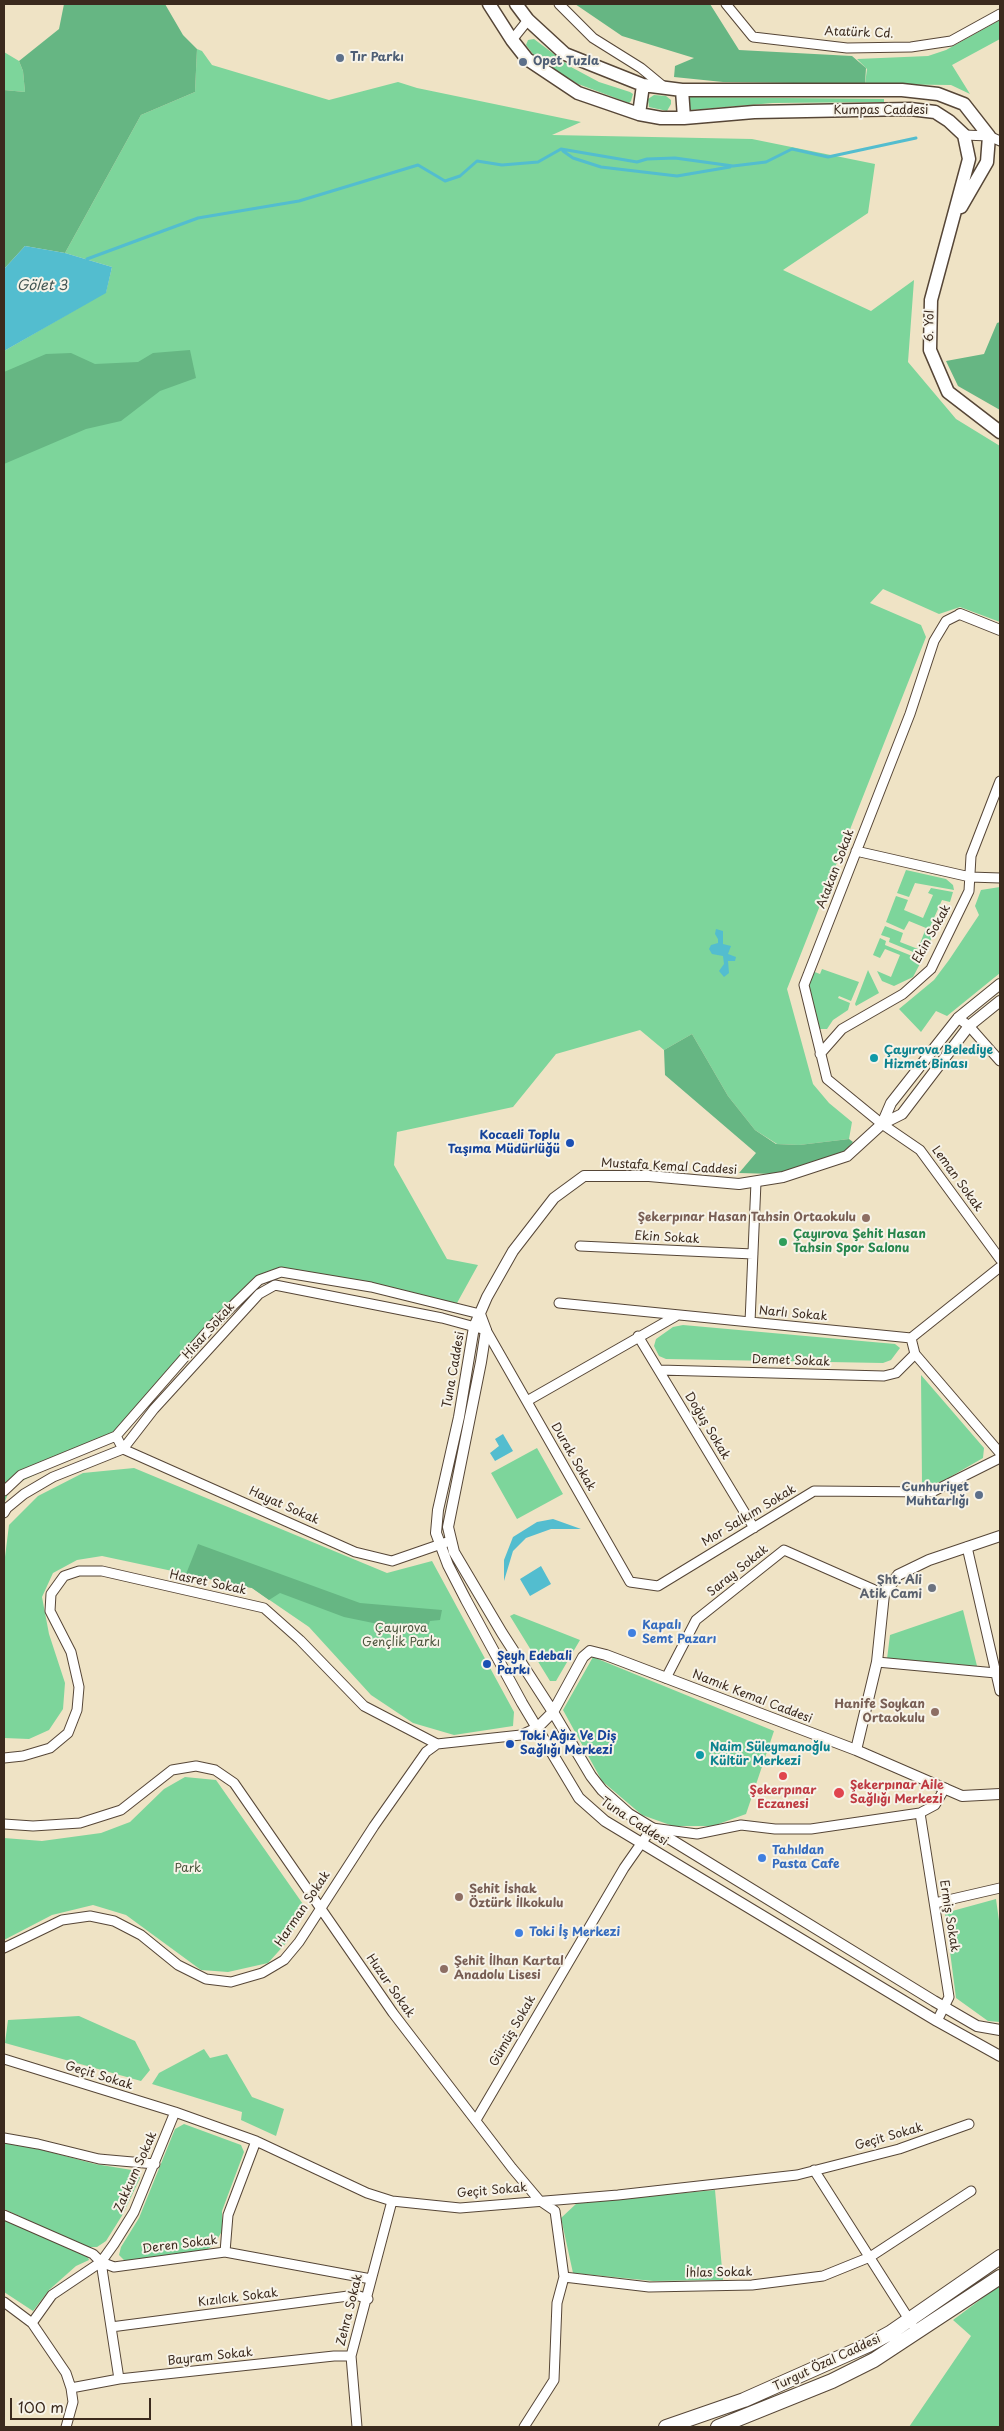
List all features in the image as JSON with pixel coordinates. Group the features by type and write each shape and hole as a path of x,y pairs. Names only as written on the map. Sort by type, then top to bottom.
{"main road":[{"name":"Kumpas Caddesi","path":"490,4 512,40 527,59 578,94 639,114 661,118 684,118 754,112 910,109 935,112 949,120 964,135"},
{"name":"Kumpas Caddesi","path":"516,4 528,20 565,54 643,85 682,90 902,90 938,94 964,104 995,138"},
{"path":"639,114 643,85"},
{"path":"682,90 684,118"},
{"path":"951,222 968,159 964,135"},
{"path":"951,222 987,162 995,138"},
{"name":"6. Yol","path":"951,222 931,300 930,350 948,392 1000,432"},
{"name":"Turgut Özal Caddesi","path":"666,2427 744,2400 868,2345 910,2320 1000,2257"},
{"name":"Turgut Özal Caddesi","path":"718,2427 840,2377 874,2360 1000,2278"}],"street":[{"path":"559,4 593,38 641,68 666,88"},
{"name":"Atatürk Cd.","path":"726,4 753,37 847,48 911,47 951,40 1000,14"},
{"path":"512,40 528,20"},
{"path":"641,68 643,85"},
{"path":"964,135 995,138"},
{"path":"960,614 1000,630"},
{"name":"Atakan Sokak","path":"882,1124 827,1079 804,985 910,714 934,641 946,621 960,614"},
{"name":"Ekin Sokak","path":"820,1054 842,1029 902,994 931,969 969,891 970,856 1000,781"},
{"path":"856,851 914,862 970,877 1000,878"},
{"name":"Mustafa Kemal Caddesi","path":"882,1124 891,1104 958,1018 1000,984"},
{"name":"Mustafa Kemal Caddesi","path":"480,1314 518,1243 554,1198 584,1176 649,1176 739,1184 783,1177 847,1156 882,1124 902,1114 969,1026 1000,1000"},
{"path":"958,1018 969,1026 1000,1060"},
{"name":"Leman Sokak","path":"882,1124 920,1150 1000,1259"},
{"path":"750,1322 756,1182"},
{"name":"Ekin Sokak","path":"580,1246 753,1254"},
{"path":"1000,1267 911,1338 915,1354 1000,1453"},
{"name":"Hisar Sokak","path":"4,1491 21,1475 116,1436 212,1326 259,1280 281,1272 371,1287 480,1314"},
{"name":"Hisar Sokak","path":"123,1449 154,1409 259,1294 275,1286 442,1318 474,1327"},
{"name":"Narlı Sokak","path":"559,1303 911,1338"},
{"name":"Tuna Caddesi","path":"480,1314 474,1327 458,1417 438,1510 436,1533 448,1566 466,1600 579,1798 606,1820 642,1843 937,2021 1000,2056"},
{"name":"Tuna Caddesi","path":"480,1314 486,1330 448,1527 454,1552 502,1633 553,1712 572,1748 602,1790 629,1814 944,2007 977,2026 1000,2030"},
{"path":"527,1401 676,1315"},
{"path":"474,1327 486,1330"},
{"name":"Durak Sokak","path":"486,1330 630,1582 658,1586"},
{"name":"Doğuş Sokak","path":"638,1336 754,1528"},
{"name":"Demet Sokak","path":"658,1370 884,1376 896,1372 915,1354"},
{"path":"4,1513 7,1508 24,1494 53,1477 123,1449 116,1436"},
{"name":"Hayat Sokak","path":"123,1449 355,1552 392,1561 452,1541"},
{"name":"Mor Salkım Sokak","path":"658,1586 814,1491 932,1492 1000,1458"},
{"path":"856,1750 877,1662 884,1594 898,1575 929,1560 1000,1536"},
{"path":"967,1547 998,1673 1000,1691"},
{"name":"Saray Sokak","path":"666,1678 696,1620 784,1550 884,1594"},
{"name":"Hasret Sokak","path":"4,1758 23,1756 50,1748 68,1733 77,1710 80,1687 71,1652 50,1611 51,1594 64,1576 78,1571 102,1571 264,1608 300,1640 364,1706 437,1744"},
{"name":"Namık Kemal Caddesi","path":"553,1712 583,1657 590,1651 606,1655 856,1750 962,1796 1000,1794"},
{"path":"877,1662 998,1673"},
{"path":"437,1744 521,1735 538,1727 553,1712"},
{"name":"Harman Sokak","path":"4,1948 62,1920 90,1916 114,1921 134,1932 178,1965 206,1979 231,1982 262,1973 284,1960 299,1942 374,1826 426,1752 437,1744"},
{"name":"Huzur Sokak","path":"4,1824 33,1826 80,1823 121,1810 172,1770 196,1766 215,1770 234,1783 393,2013 539,2200 555,2211 564,2276 557,2303 554,2380 524,2427"},
{"path":"652,1828 697,1834 741,1825 775,1829 811,1829 920,1813 935,1805 945,1788"},
{"name":"Ermiş Sokak","path":"920,1813 949,1997 937,2021"},
{"name":"Gümüş Sokak","path":"476,2120 558,1978 652,1828"},
{"path":"935,1903 1000,1888"},
{"name":"Geçit Sokak","path":"4,2060 175,2112 256,2142 367,2193 392,2201 460,2208 627,2194 798,2174 899,2149 970,2124"},
{"name":"Zakkum Sokak","path":"32,2323 52,2295 101,2262 134,2212 175,2112"},
{"path":"4,2138 99,2159 154,2164"},
{"path":"225,2252 228,2214 256,2142"},
{"path":"814,2170 918,2333"},
{"name":"İhlas Sokak","path":"564,2276 649,2287 752,2285 823,2276 870,2257 970,2191"},
{"name":"Zehra Sokak","path":"357,2427 352,2356 392,2201"},
{"name":"Deren Sokak","path":"4,2215 93,2254 101,2262 114,2267 225,2252 371,2279"},
{"path":"101,2262 119,2379"},
{"name":"Kızılcık Sokak","path":"111,2327 356,2295 368,2299"},
{"path":"4,2302 32,2323 66,2373 71,2388 72,2402 66,2427"},
{"name":"Bayram Sokak","path":"71,2388 119,2379 334,2356 352,2356"}],"green space":[{"path":"64,4 165,4 183,35 197,49 195,92 141,115 65,253 25,246 4,269 4,90 25,92 23,71 19,61 59,29"},
{"path":"575,4 710,4 739,50 852,56 866,68 865,84 723,82 674,77 675,66 694,58 622,36"},
{"path":"1000,20 1000,39 952,65 970,94 951,85 865,84 867,69 857,59 928,56 946,50"},
{"path":"534,39 571,67 599,82 630,92 633,94 631,101 629,103 578,84 536,58 526,45 528,40"},
{"path":"197,49 202,51 212,65 329,100 398,82 417,88 581,122 552,135 752,139 875,164 868,213 783,270 871,311 914,280 908,362 956,419 1000,446 1000,622 960,607 939,614 883,589 870,603 921,625 926,637 787,989 813,1084 829,1103 852,1122 849,1139 799,1145 777,1144 755,1130 728,1096 692,1034 664,1050 640,1030 556,1054 513,1107 397,1132 394,1165 447,1259 478,1265 457,1303 282,1271 258,1281 114,1438 11,1486 4,1504 4,351 106,292 112,267 65,253 141,115 195,92"},
{"path":"4,52 19,61 23,71 25,92 4,90"},
{"path":"654,95 666,96 671,100 667,111 649,107 648,99"},
{"path":"688,97 884,99 884,102 773,103 690,110"},
{"path":"1000,322 1000,410 958,386 946,361 984,354 997,323"},
{"path":"190,350 196,378 160,391 121,421 86,429 4,464 4,372 46,354 71,353 95,364 138,362 153,353"},
{"path":"906,870 946,879 953,885 954,890 915,883 909,897 897,893"},
{"path":"1000,887 1000,973 947,1016 936,1011 921,1032 899,1009 934,980 949,960 979,915 975,906 981,890"},
{"path":"931,888 953,892 950,902 942,900 929,929 935,931 923,956 889,942 890,938 881,935 885,926 903,933 900,942 918,949 926,928 909,921 904,930 886,922 896,896 908,900 904,910 923,918 933,895 928,893"},
{"path":"880,938 886,941 885,945 922,960 913,977 894,986 882,981 877,971 891,977 900,955 885,949 880,958 873,955"},
{"path":"822,969 859,982 851,1001 839,996 838,998 850,1003 848,1010 833,1020 827,1029 816,1029 807,991 812,971 820,974"},
{"path":"868,970 879,993 856,1006 855,1004"},
{"path":"692,1034 728,1096 755,1130 776,1144 799,1145 849,1139 853,1142 845,1152 775,1174 739,1173 756,1153 665,1075 664,1050"},
{"path":"683,1325 895,1344 900,1348 891,1360 883,1363 666,1359 659,1356 654,1346 656,1339 673,1327"},
{"path":"921,1375 984,1448 983,1458 943,1481 930,1485 922,1483"},
{"path":"537,1448 563,1494 517,1519 491,1473"},
{"name":"Çayırova Gençlik Parkı","path":"134,1468 387,1573 432,1561 514,1712 513,1726 454,1735 413,1723 371,1695 309,1627 252,1588 102,1556 77,1560 53,1573 42,1597 49,1634 65,1683 63,1709 49,1730 29,1739 4,1738 4,1565 9,1525 38,1496 83,1473"},
{"path":"198,1544 360,1603 442,1610 440,1620 430,1621 427,1629 378,1624 344,1617 280,1593 269,1600 252,1588 186,1574"},
{"path":"963,1610 977,1666 887,1659 890,1635"},
{"path":"514,1614 580,1640 556,1681 550,1681 510,1616"},
{"path":"593,1657 774,1731 746,1814 713,1826 673,1826 642,1815 602,1781 563,1710"},
{"name":"Park","path":"185,1777 216,1780 305,1907 287,1942 268,1963 228,1972 201,1970 126,1915 93,1905 52,1915 4,1940 4,1838 42,1841 101,1833 130,1822 164,1789"},
{"path":"996,1899 1000,1928 1000,2022 988,2021 956,1998 945,1913"},
{"path":"79,2016 135,2041 150,2070 141,2081 5,2043 8,2020"},
{"path":"204,2049 210,2058 227,2054 252,2097 284,2109 276,2136 241,2120 242,2112 152,2084 159,2073"},
{"path":"184,2124 241,2145 244,2152 222,2211 222,2231 214,2245 206,2250 125,2261 119,2255 121,2247 139,2218 175,2129"},
{"path":"4,2142 95,2164 138,2171 140,2178 123,2214 106,2241 97,2247 86,2247 4,2209"},
{"path":"715,2190 723,2280 653,2281 573,2273 561,2218 577,2203"},
{"path":"4,2218 87,2255 89,2260 76,2266 49,2290 33,2311 4,2292"},
{"path":"1000,2285 1000,2427 909,2427 971,2336 953,2320"}],"water":[{"name":"Gölet 3","path":"25,246 65,253 112,267 106,293 4,351 4,269"},
{"path":"716,929 723,931 723,944 731,946 728,954 736,957 735,961 728,961 729,973 724,977 719,971 724,964 723,956 712,954 709,949 711,945 718,943 715,934"},
{"path":"503,1434 513,1451 495,1461 490,1453 499,1446 495,1439"},
{"path":"553,1519 581,1529 551,1529 526,1538 513,1551 504,1581 504,1560 513,1537 537,1522"},
{"path":"541,1566 551,1584 530,1596 520,1579"}],"waterway":[{"path":"87,259 198,218 299,201 418,165 445,181 460,176 477,161 502,165 538,162 561,149 637,162 647,159 675,158 733,166 766,162 792,149 828,157 916,138"},
{"path":"563,151 573,158 601,167 677,176 730,167"}],"place":[{"name":"Tır Parkı","path":"340,58"},
{"name":"Opet Tuzla","path":"523,62"},
{"name":"Çayırova Belediye Hizmet Binası","path":"874,1058"},
{"name":"Kocaeli Toplu Taşıma Müdürlüğü","path":"570,1143"},
{"name":"Şekerpınar Hasan Tahsin Ortaokulu","path":"866,1218"},
{"name":"Çayırova Şehit Hasan Tahsin Spor Salonu","path":"783,1242"},
{"name":"Cunhuriyet Muhtarlığı","path":"979,1495"},
{"name":"Şht. Ali Atik Cami","path":"932,1588"},
{"name":"Kapalı Semt Pazarı","path":"632,1633"},
{"name":"Şeyh Edebali Parkı","path":"487,1664"},
{"name":"Hanife Soykan Ortaokulu","path":"935,1712"},
{"name":"Toki Ağız Ve Diş Sağlığı Merkezi","path":"510,1744"},
{"name":"Naim Süleymanoğlu Kültür Merkezi","path":"700,1755"},
{"name":"Şekerpınar Eczanesi","path":"783,1776"},
{"name":"Şekerpınar Aile Sağlığı Merkezi","path":"839,1793"},
{"name":"Tahıldan Pasta Cafe","path":"762,1858"},
{"name":"Şehit İshak Öztürk İlkokulu","path":"459,1897"},
{"name":"Toki İş Merkezi","path":"519,1933"},
{"name":"Şehit İlhan Kartal Anadolu Lisesi","path":"444,1969"}]}
